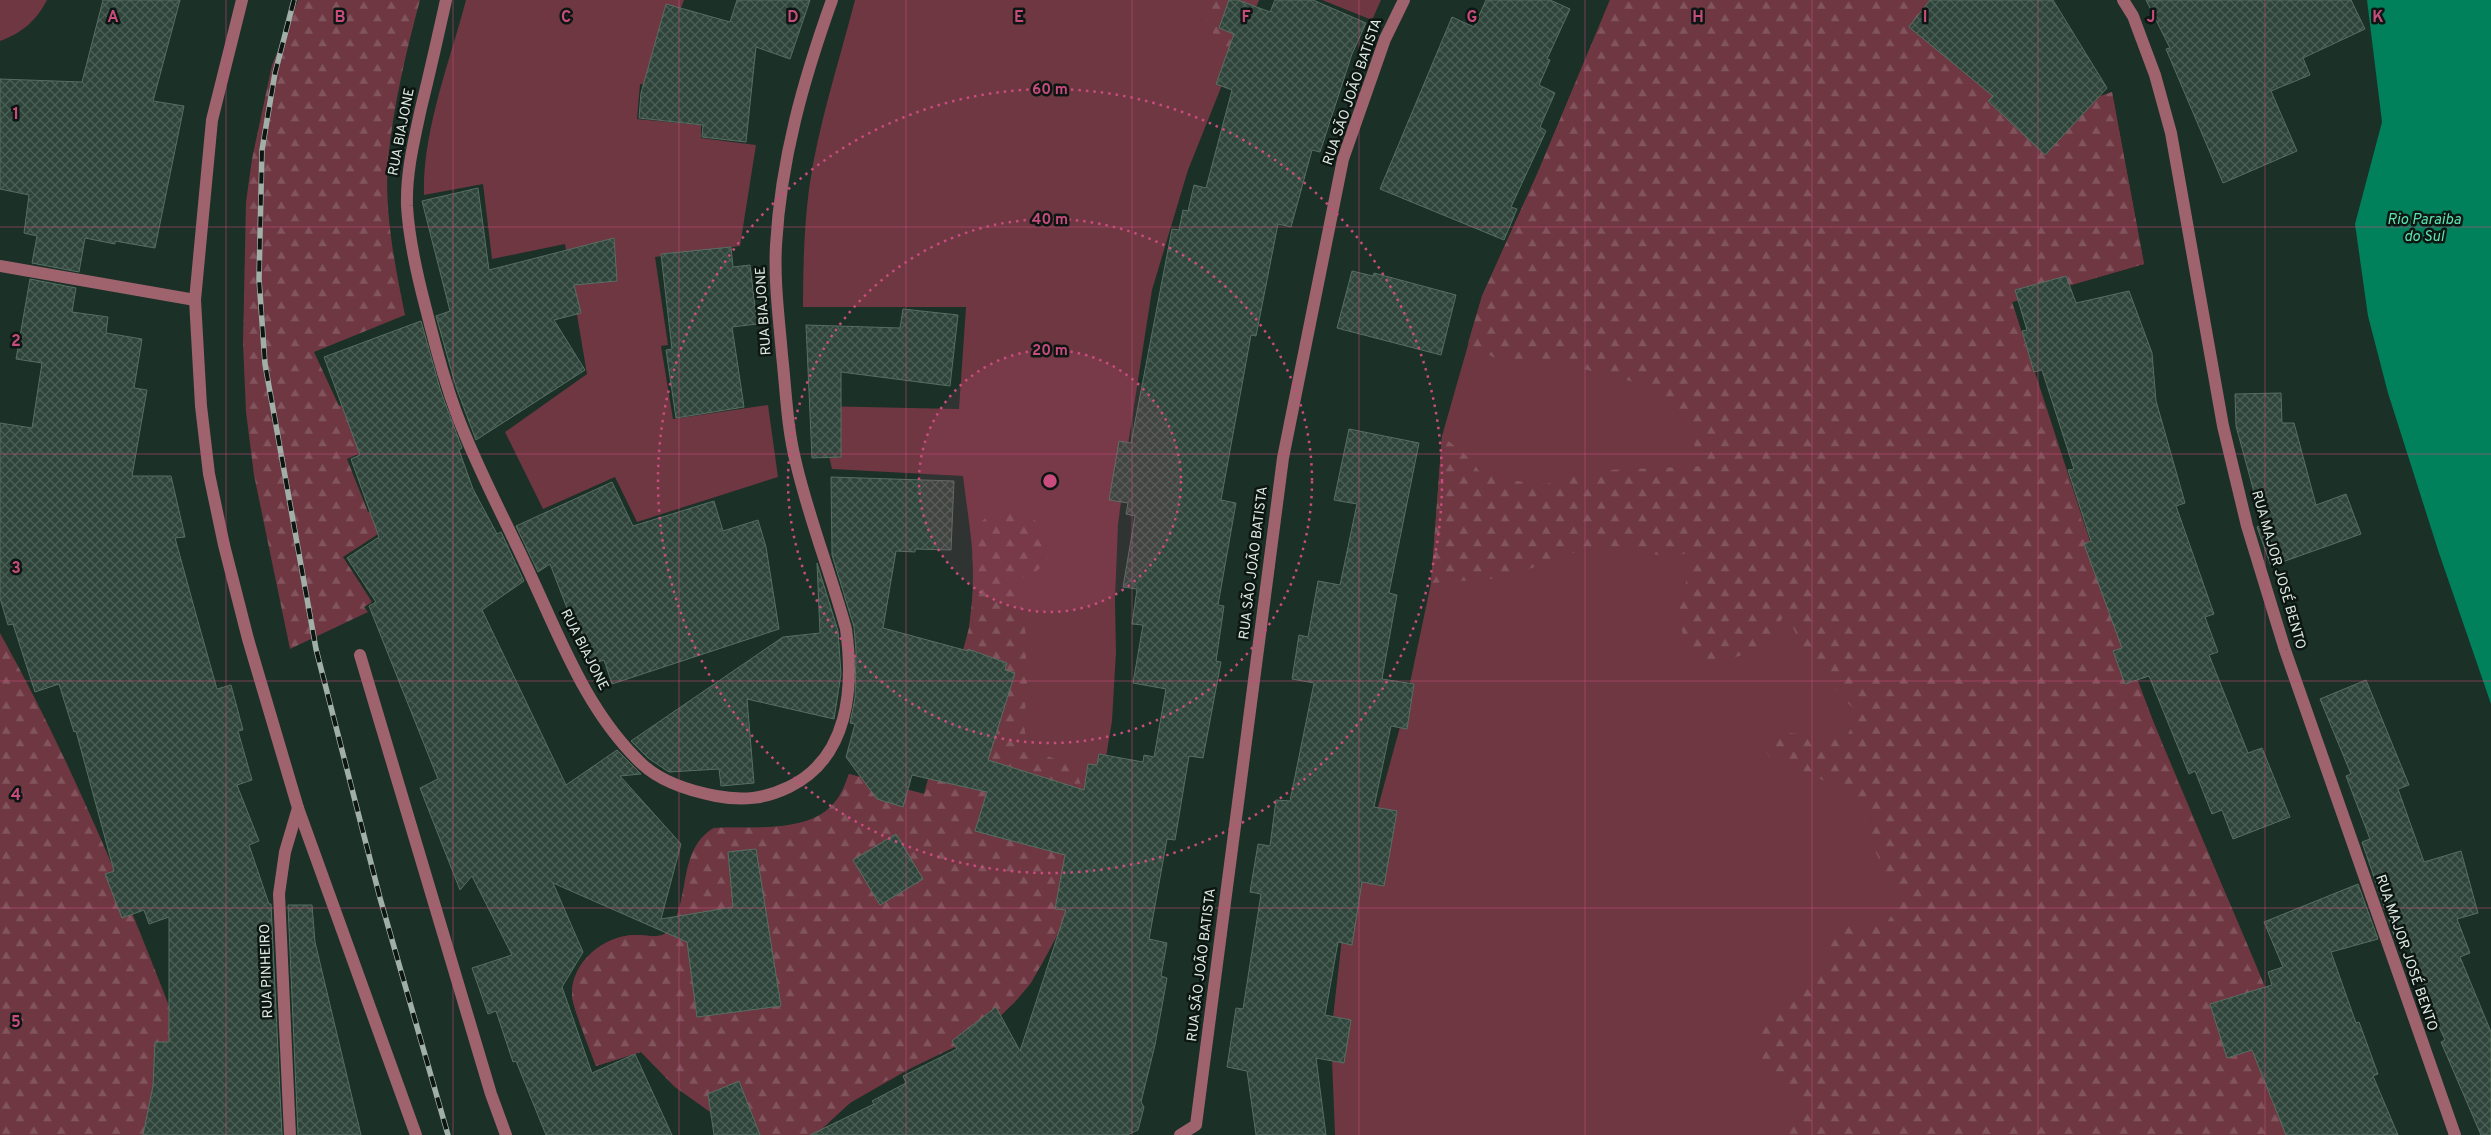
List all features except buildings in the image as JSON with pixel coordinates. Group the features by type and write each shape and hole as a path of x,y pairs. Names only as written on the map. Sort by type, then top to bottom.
{"street":[{"path":"242,0 212,120 195,300 201,406 209,474 248,639 298,808 416,1135"},
{"name":"RUA BIAJONE","path":"446,0 408,167 407,207 415,265 440,363 465,435 575,672 603,718 641,763 661,777 705,794 749,799 775,794 799,782 826,759 835,744 841,727 849,690 849,651 846,629 796,463 786,404 777,294 776,247 780,205 793,120 832,0"},
{"name":"RUA SÃO JOÃO BATISTA","path":"1180,1135 1196,1130 1283,458 1343,159 1385,39 1404,0"},
{"name":"RUA MAJOR JOSÉ BENTO","path":"2123,0 2133,16 2155,75 2171,134 2223,426 2247,526 2288,659 2455,1135"},
{"path":"0,266 195,300"},
{"path":"360,655 491,1094 506,1135"},
{"name":"RUA PINHEIRO","path":"290,1135 279,894 285,852 298,808"}],"green space":[{"path":"0,0 47,0 28,25 0,41"},
{"path":"298,0 420,0 393,120 387,180 394,258 405,315 314,352 339,406 385,390 374,447 347,459 368,512 389,505 395,523 343,557 372,602 364,607 368,612 290,649 254,475 246,412 243,343 246,202 252,159 272,65"},
{"path":"466,0 684,0 651,85 640,84 637,119 701,125 701,138 756,145 740,246 655,257 668,345 661,346 673,419 768,405 778,477 637,522 615,477 543,509 505,432 587,374 565,244 492,259 483,184 424,195 427,147 432,122"},
{"path":"855,0 1259,0 1230,65 1188,170 1152,290 1129,438 1118,525 1115,599 1116,652 1112,721 1100,794 1063,925 1031,983 1014,1003 962,1044 925,1060 850,1103 815,1135 752,1135 675,1087 641,1052 596,1066 573,1001 573,983 583,962 591,953 612,940 634,935 658,936 667,933 681,904 686,875 695,848 703,837 714,828 779,827 810,820 824,813 835,802 849,774 924,794 952,701 969,630 973,590 971,541 963,476 832,469 817,406 959,409 966,307 803,307 805,233 813,165 823,117"},
{"path":"1199,0 1259,0 1230,65 1205,18"},
{"path":"1322,0 1381,0 1372,20"},
{"path":"1610,0 1929,0 2012,128 2112,92 2144,264 2012,302 2119,630 2153,721 2260,976 2319,1135 1335,1135 1331,1035 1342,938 1403,716 1431,583 1442,436 1482,296 1538,172"},
{"path":"1610,0 1929,0 1949,17 2017,127 2112,92 2144,264 2012,302 2079,513 2133,669 2174,773 2240,926 2282,1030 2319,1135 1770,1135 1790,1128 1799,1112 1795,1096 1786,1084 1764,1063 1757,1050 1756,1034 1761,1021 1799,993 1814,978 1829,952 1832,937 1843,925 1887,922 1895,911 1895,891 1870,841 1867,822 1860,806 1846,791 1799,769 1772,761 1764,748 1770,737 1784,732 1832,739 1848,734 1854,722 1856,711 1815,665 1799,640 1786,611 1767,646 1722,662 1700,658 1686,646 1679,605 1689,573 1688,553 1669,557 1609,546 1576,552 1518,573 1490,579 1431,583 1442,436 1470,458 1479,471 1516,481 1546,484 1579,474 1609,470 1705,466 1679,416 1655,390 1630,381 1553,361 1511,360 1493,357 1468,343 1482,296 1538,172"},
{"path":"1011,510 1027,516 1039,524 1047,534 1050,546 1048,557 1042,567 1029,575 1012,581 1021,604 1026,634 1027,686 1024,721 1025,733 1031,746 1075,771 1083,794 1087,826 1086,848 1083,860 1057,935 1034,977 1020,996 985,1029 964,1042 892,1077 864,1093 846,1106 815,1135 752,1135 717,1117 675,1087 641,1052 596,1066 573,1001 573,983 577,972 591,953 612,940 634,935 658,936 667,933 681,904 689,861 694,848 702,837 714,828 779,826 811,819 824,812 835,802 849,774 924,794 969,628 973,590 972,553 975,533 979,525 986,518 996,513"},
{"path":"0,633 60,748 113,867 208,1109 215,1135 0,1135"}],"water":[{"name":"Rio Paraiba do Sul","path":"2367,0 2491,0 2491,704 2439,553 2388,393 2368,316 2355,224 2382,122"}],"railway":[{"path":"294,0 275,73 262,150 259,279 265,364 316,649 380,898 448,1135"}]}
